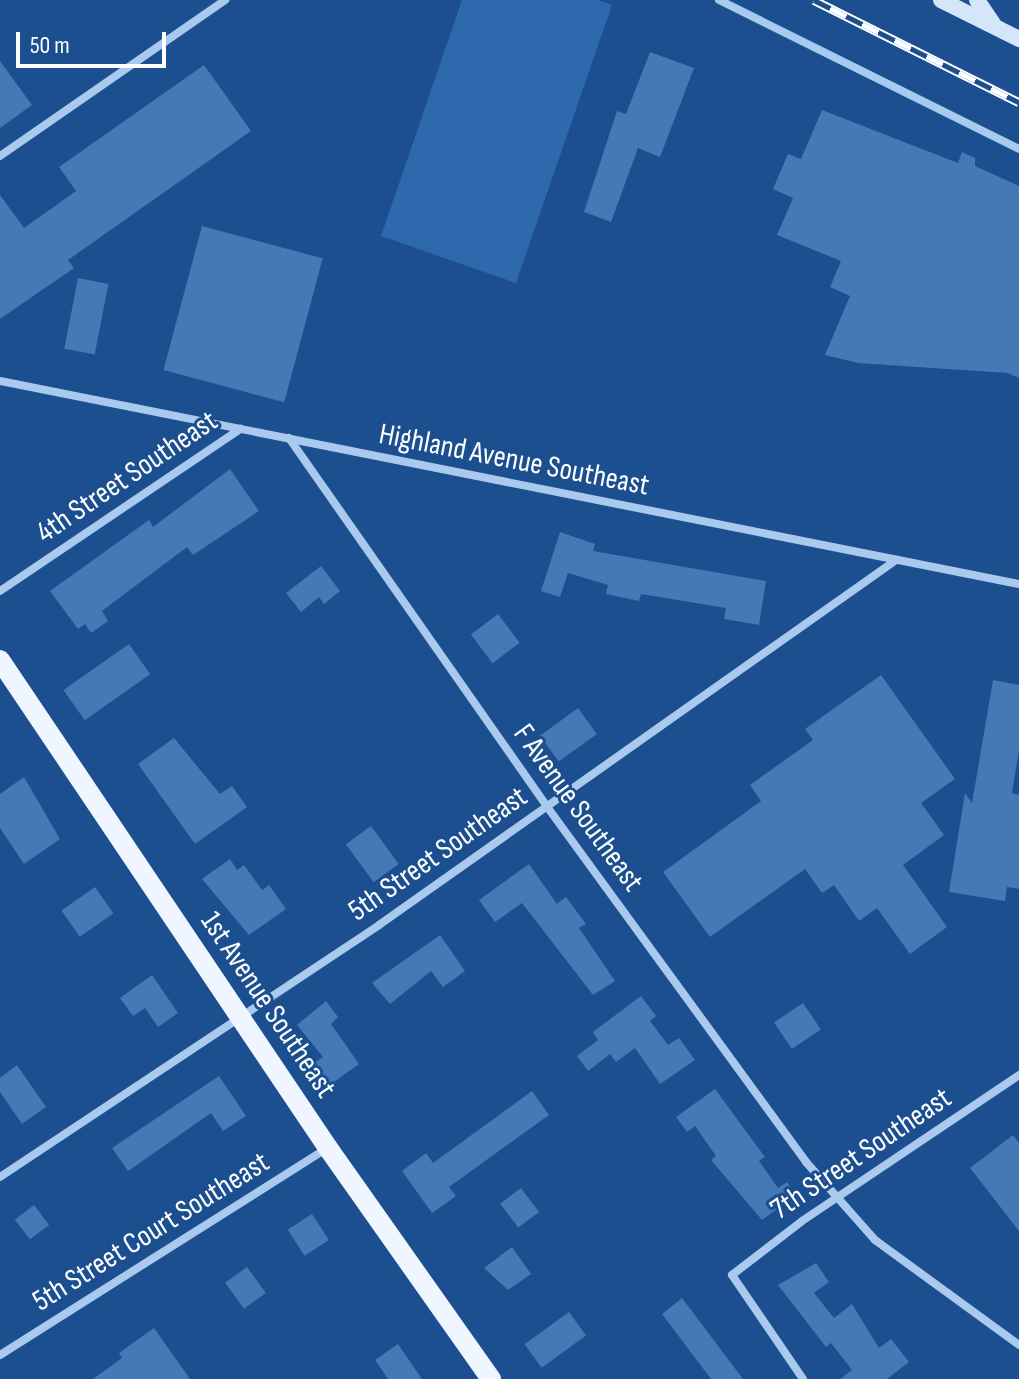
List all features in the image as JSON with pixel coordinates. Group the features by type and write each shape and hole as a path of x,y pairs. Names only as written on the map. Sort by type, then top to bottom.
{"main road":[{"path":"941,0 1019,39"},
{"path":"977,0 994,25"},
{"name":"1st Avenue Southeast","path":"0,660 328,1148 491,1379"}],"street":[{"path":"0,156 225,0"},
{"path":"719,0 1019,149"},
{"name":"Highland Avenue Southeast","path":"0,381 1019,584"},
{"name":"4th Street Southeast","path":"0,591 240,429"},
{"name":"F Avenue Southeast","path":"289,438 548,808 836,1199 911,1269 1019,1345"},
{"name":"5th Street Southeast","path":"0,1177 241,1019 548,808 896,560"},
{"name":"7th Street Southeast","path":"803,1379 732,1275 836,1199 1019,1075"},
{"name":"5th Street Court Southeast","path":"0,1355 328,1148"}],"shaded area":[{"path":"462,0 598,0 612,5 516,283 381,236"}],"building":[{"path":"650,52 694,68 660,157 638,148 611,222 584,212 617,111 626,114"},
{"path":"0,61 32,105 0,128"},
{"path":"204,65 251,131 68,260 74,268 0,319 0,195 24,228 76,191 59,167"},
{"path":"822,110 958,163 962,152 975,158 975,166 1019,186 1019,378 1007,373 858,363 825,355 850,296 830,287 841,261 777,235 793,198 773,189 788,154 801,159"},
{"path":"202,226 323,258 284,402 163,370"},
{"path":"78,278 108,284 95,355 64,349"},
{"path":"230,469 259,511 193,555 187,547 102,611 108,621 91,633 85,624 78,629 50,591 149,520 153,527"},
{"path":"560,532 595,544 593,551 766,581 759,625 724,619 726,608 641,594 639,601 606,594 608,585 568,573 560,597 541,591"},
{"path":"321,566 340,591 324,604 319,597 301,612 286,593"},
{"path":"498,614 520,643 493,663 471,634"},
{"path":"129,644 150,674 85,720 63,690"},
{"path":"881,675 955,779 921,803 944,835 903,865 947,927 910,954 877,908 859,921 834,885 822,893 805,869 710,937 663,872 761,801 750,785 813,740 805,729"},
{"path":"993,680 1019,685 1019,750 1012,793 1019,795 1019,889 1007,887 1005,901 949,892 965,793 972,803"},
{"path":"578,708 597,734 559,762 540,736"},
{"path":"174,738 220,794 232,786 247,807 195,844 138,764"},
{"path":"24,777 60,839 24,864 0,828 0,794"},
{"path":"371,826 399,864 374,882 346,844"},
{"path":"230,859 237,870 244,865 262,890 269,885 286,909 249,935 202,879"},
{"path":"529,864 557,904 566,897 586,924 579,928 615,981 593,995 522,903 495,922 479,900"},
{"path":"95,887 113,913 80,937 61,911"},
{"path":"440,935 465,971 443,987 431,971 390,1004 372,983"},
{"path":"152,975 178,1013 158,1027 145,1008 133,1016 120,998"},
{"path":"641,996 656,1016 650,1021 668,1045 679,1038 695,1060 660,1084 635,1048 616,1062 610,1054 588,1071 577,1056 598,1040 593,1032"},
{"path":"326,1001 338,1017 331,1024 359,1064 323,1090 307,1068 323,1057 297,1025"},
{"path":"803,1003 821,1030 792,1049 774,1023"},
{"path":"17,1065 46,1107 22,1124 0,1092 0,1078"},
{"path":"219,1076 246,1116 223,1131 211,1113 128,1171 112,1148"},
{"path":"715,1089 765,1157 759,1161 778,1188 787,1182 796,1195 762,1220 711,1160 716,1156 695,1126 687,1132 676,1117"},
{"path":"532,1091 549,1115 449,1187 456,1196 432,1213 402,1171 426,1153 433,1163"},
{"path":"1013,1135 1019,1143 1019,1231 970,1168"},
{"path":"521,1188 539,1212 518,1228 500,1204"},
{"path":"34,1205 49,1225 30,1239 15,1219"},
{"path":"312,1214 329,1240 305,1256 288,1230"},
{"path":"512,1247 531,1274 508,1290 484,1268"},
{"path":"816,1263 829,1282 814,1293 834,1318 852,1304 879,1348 891,1339 909,1362 887,1379 840,1379 852,1370 831,1343 826,1347 778,1285"},
{"path":"247,1267 266,1293 244,1309 225,1283"},
{"path":"682,1298 743,1379 711,1379 662,1314"},
{"path":"569,1312 586,1335 542,1368 525,1344"},
{"path":"154,1328 190,1379 93,1379 122,1358 119,1353"},
{"path":"398,1344 422,1379 388,1379 375,1360"}],"railway":[{"path":"814,0 1019,102"}]}
